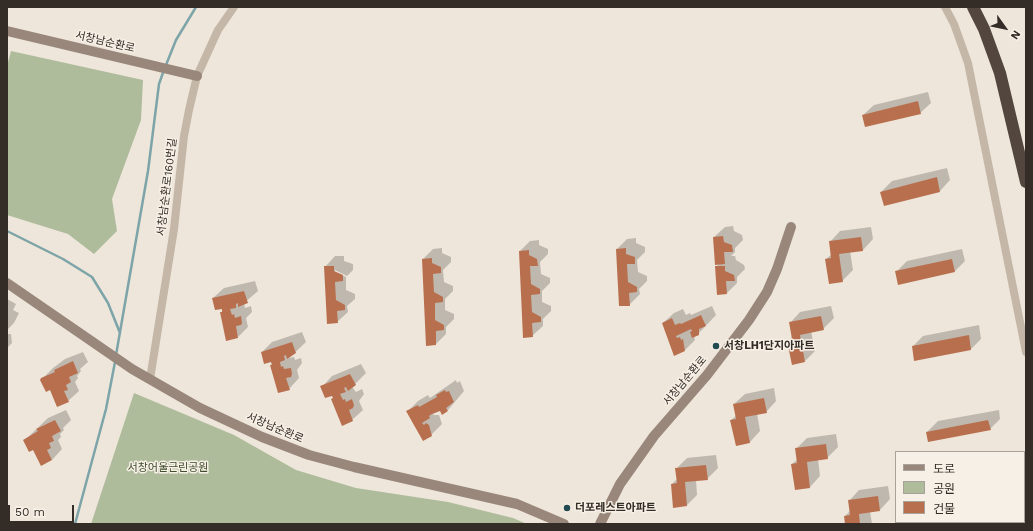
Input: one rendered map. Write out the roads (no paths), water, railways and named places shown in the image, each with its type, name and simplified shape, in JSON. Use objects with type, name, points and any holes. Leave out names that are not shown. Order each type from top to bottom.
[{"type":"highway","points":[[973,7],[984,29],[1000,73],[1026,182]]},
{"type":"street","name":"서창남순환로160번길","points":[[150,379],[174,229],[184,136],[197,76],[218,30],[234,7]]},
{"type":"street","points":[[945,7],[954,24],[968,63],[1026,352]]},
{"type":"street","name":"서창남순환로","points":[[7,31],[197,76]]},
{"type":"street","name":"서창남순환로","points":[[600,524],[620,484],[654,436],[707,375],[749,320],[766,292],[777,269],[791,227]]},
{"type":"street","name":"서창남순환로","points":[[7,283],[132,369],[200,408],[262,437],[309,455],[354,467],[517,504],[564,524]]},
{"type":"waterway","points":[[166,65],[176,40],[196,7]]},
{"type":"waterway","points":[[116,355],[148,171],[159,84],[164,70]]},
{"type":"waterway","points":[[7,231],[63,259],[92,277],[108,303],[120,333]]},
{"type":"waterway","points":[[75,524],[106,409],[115,362]]},
{"type":"place","name":"서창LH1단지아파트","points":[[716,346]]},
{"type":"place","name":"더포레스트아파트","points":[[567,508]]},
{"type":"park label","name":"서창어울근린공원","points":[[168,468]]}]
